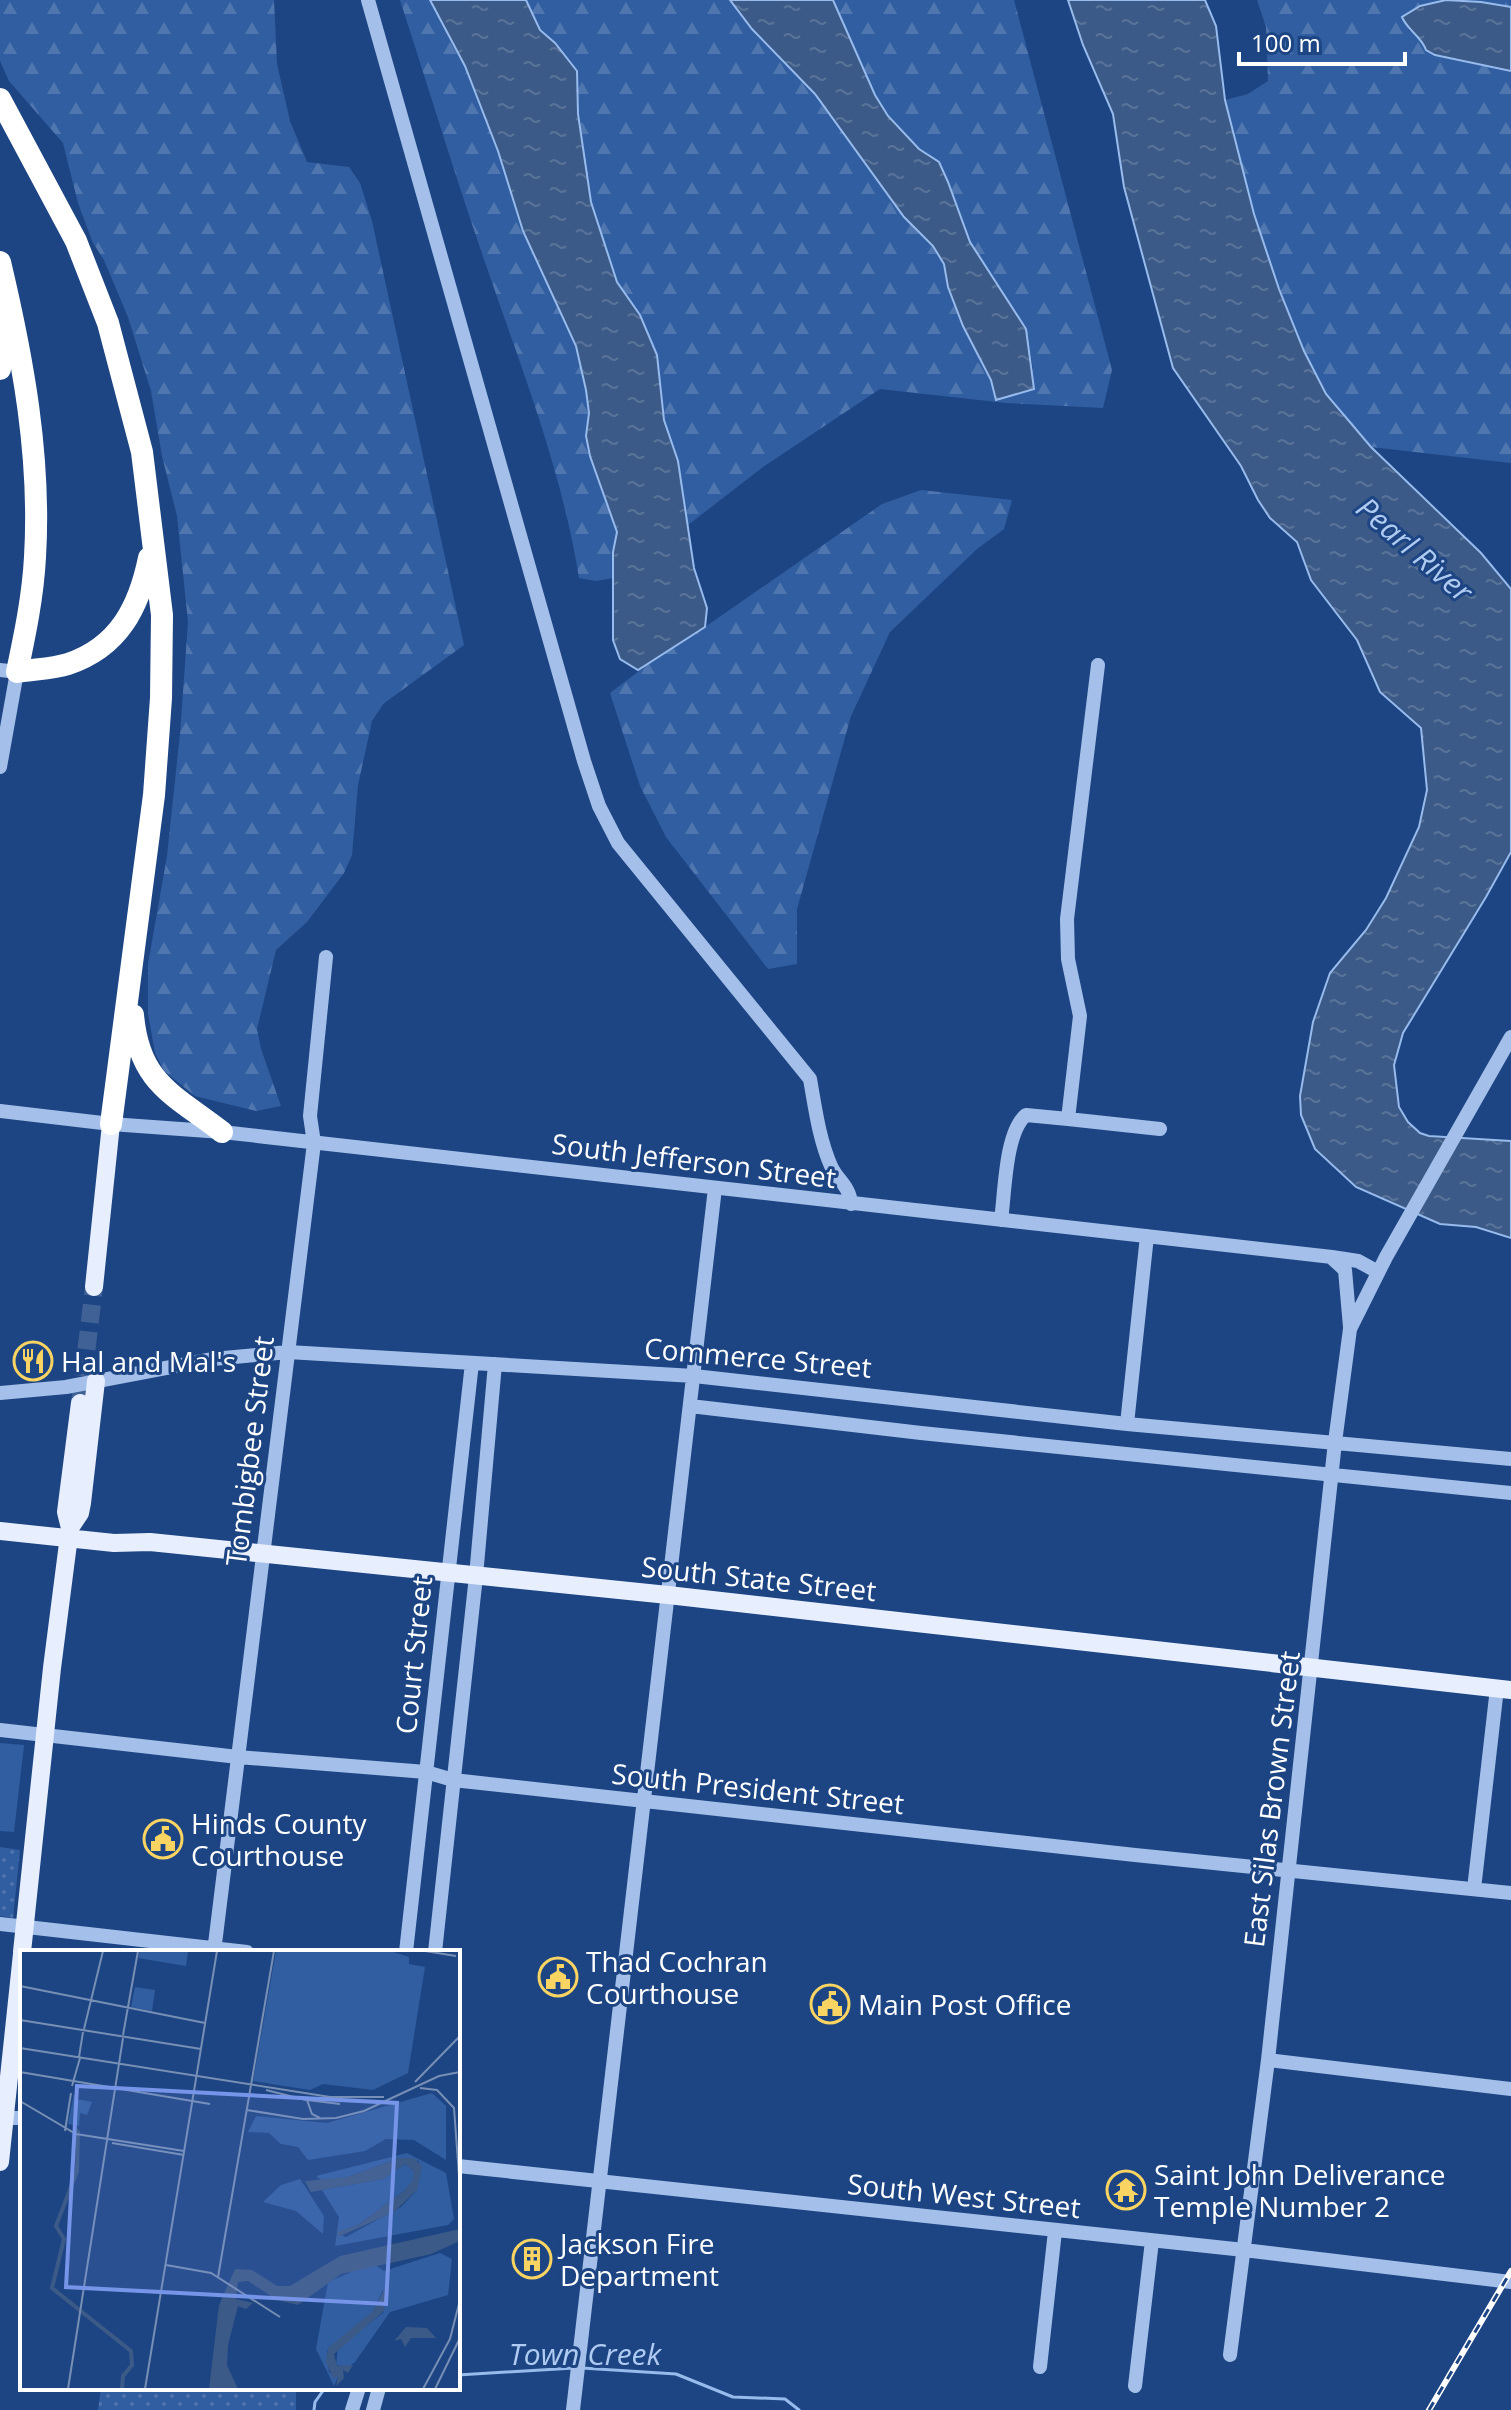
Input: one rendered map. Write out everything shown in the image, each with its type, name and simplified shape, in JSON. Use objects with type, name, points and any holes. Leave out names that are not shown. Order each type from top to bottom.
[{"type":"highway","points":[[0,99],[76,241],[108,323],[142,452],[162,615],[161,698],[154,795],[111,1124]]},
{"type":"highway","points":[[0,262],[16,328],[28,399],[35,469],[35,557],[30,614],[9,671],[68,664],[115,635],[142,591],[153,538]]},
{"type":"highway","points":[[0,290],[0,369]]},
{"type":"highway","points":[[130,978],[135,1038],[146,1067],[165,1092],[222,1132]]},
{"type":"main road","points":[[94,1287],[111,1124]]},
{"type":"main road","points":[[69,1533],[82,1503],[96,1381]]},
{"type":"main road","points":[[22,1950],[69,1533],[66,1512],[80,1403]]},
{"type":"main road","name":"South State Street","points":[[0,1531],[69,1533],[114,1543],[150,1542],[668,1595],[1504,1689]]},
{"type":"main road","points":[[0,2162],[9,2118],[20,1978]]},
{"type":"street","points":[[368,0],[599,806],[618,843],[810,1079],[831,1168],[848,1188],[851,1204]]},
{"type":"street","points":[[1068,1119],[1080,1016],[1068,959],[1067,919],[1098,665]]},
{"type":"street","points":[[0,767],[9,671]]},
{"type":"street","name":"Tombigbee Street","points":[[215,1950],[314,1143],[310,1116],[326,957]]},
{"type":"street","name":"East Silas Brown Street","points":[[1230,2355],[1268,2060],[1331,1474],[1350,1329],[1386,1257],[1511,1037]]},
{"type":"street","name":"South Jefferson Street","points":[[0,1111],[111,1124],[222,1132],[1332,1257],[1358,1261],[1378,1272]]},
{"type":"street","points":[[1001,1220],[1012,1138],[1019,1120],[1026,1115],[1160,1129]]},
{"type":"street","points":[[573,2410],[715,1188]]},
{"type":"street","points":[[1127,1424],[1147,1236]]},
{"type":"street","points":[[1332,1257],[1345,1270],[1350,1329]]},
{"type":"street","name":"Commerce Street","points":[[0,1393],[66,1387],[213,1359],[288,1352],[694,1376],[1127,1424],[1511,1459]]},
{"type":"street","name":"Court Street","points":[[406,1950],[472,1363]]},
{"type":"street","name":"Court Street","points":[[435,1950],[476,1576],[495,1364]]},
{"type":"street","name":"Commerce Street","points":[[690,1406],[921,1433],[1511,1493]]},
{"type":"street","points":[[1474,1889],[1504,1689]]},
{"type":"street","name":"South President Street","points":[[0,1730],[238,1757],[426,1772],[453,1780],[1119,1854],[1511,1893]]},
{"type":"street","points":[[0,1924],[215,1950]]},
{"type":"street","points":[[1268,2060],[1511,2089]]},
{"type":"street","name":"South West Street","points":[[460,2166],[1244,2250],[1511,2282]]},
{"type":"street","points":[[1040,2367],[1055,2231]]},
{"type":"street","points":[[1135,2386],[1152,2241]]},
{"type":"street","points":[[352,2410],[358,2390]]},
{"type":"street","points":[[373,2410],[378,2390]]},
{"type":"green space","points":[[0,0],[274,0],[277,64],[290,121],[307,162],[349,167],[360,183],[372,221],[464,645],[383,704],[372,721],[358,785],[352,855],[344,873],[307,922],[276,950],[257,1029],[281,1106],[256,1111],[195,1096],[164,1071],[155,1053],[148,1013],[148,964],[167,856],[188,622],[177,516],[162,456],[151,391],[128,317],[78,203],[63,143],[9,81],[0,61]]},
{"type":"green space","points":[[400,0],[430,0],[465,66],[498,151],[523,231],[576,346],[589,413],[586,436],[617,532],[613,578],[596,581],[579,578],[572,538],[540,421],[464,201]]},
{"type":"green space","points":[[526,0],[730,0],[752,29],[815,94],[904,217],[933,246],[944,264],[948,287],[963,326],[991,380],[997,400],[1033,369],[1026,329],[970,242],[939,163],[919,149],[888,116],[875,95],[833,0],[1014,0],[1112,370],[1103,408],[1006,403],[880,389],[763,467],[688,525],[678,461],[664,420],[657,355],[640,315],[617,282],[591,202],[578,114],[577,71],[555,43],[540,30]]},
{"type":"green space","points":[[1257,0],[1511,0],[1511,7],[1465,2],[1420,6],[1408,30],[1435,55],[1511,71],[1511,463],[1371,447],[1326,394],[1304,351],[1279,289],[1254,214],[1225,100],[1248,94],[1268,81],[1266,27]]},
{"type":"green space","points":[[921,490],[1012,500],[1004,529],[977,549],[890,632],[851,716],[797,909],[797,964],[768,969],[666,837],[640,786],[610,693],[671,647],[705,627],[882,504]]},
{"type":"green space","points":[[0,1743],[24,1745],[14,1832],[0,1831]]},
{"type":"green space","points":[[0,1847],[20,1850],[13,1918],[0,1916]]},
{"type":"green space","points":[[101,2390],[296,2390],[296,2410],[98,2410]]},
{"type":"water","points":[[430,0],[526,0],[540,30],[555,43],[577,71],[578,114],[591,202],[617,282],[640,315],[657,355],[664,420],[678,461],[694,568],[707,608],[705,627],[638,670],[620,659],[613,640],[613,552],[617,532],[590,456],[586,436],[589,413],[576,346],[523,231],[498,151],[465,66]]},
{"type":"water","points":[[730,0],[833,0],[875,95],[888,116],[919,149],[939,162],[970,242],[1026,329],[1034,389],[996,400],[991,380],[963,326],[948,287],[944,264],[933,246],[904,217],[815,94],[752,29]]},
{"type":"water","name":"Pearl River","points":[[1068,0],[1205,0],[1216,26],[1225,100],[1254,214],[1279,289],[1304,351],[1326,394],[1371,447],[1481,553],[1511,589],[1511,852],[1403,1033],[1394,1065],[1399,1107],[1408,1122],[1420,1133],[1511,1141],[1511,1238],[1476,1227],[1440,1224],[1356,1187],[1315,1149],[1301,1115],[1300,1096],[1313,1022],[1330,973],[1366,930],[1386,898],[1419,827],[1427,790],[1421,728],[1380,692],[1357,640],[1311,580],[1297,542],[1270,518],[1241,466],[1173,368],[1124,187],[1113,114],[1083,45]]},
{"type":"water","points":[[1446,0],[1511,7],[1511,71],[1435,55],[1426,50],[1402,17],[1420,6]]},
{"type":"waterway","name":"Town Creek","points":[[460,2375],[574,2368]]},
{"type":"waterway","name":"Town Creek","points":[[582,2368],[676,2374],[733,2397],[785,2399],[799,2410]]},
{"type":"waterway","name":"Town Creek","points":[[314,2410],[315,2402],[324,2390]]},
{"type":"tunnel","points":[[80,1403],[94,1287]]},
{"type":"railway","points":[[1429,2410],[1511,2271]]},
{"type":"place","name":"Hal and Mal's","points":[[33,1361]]},
{"type":"place","name":"Hinds County Courthouse","points":[[163,1839]]},
{"type":"place","name":"Thad Cochran Courthouse","points":[[558,1977]]},
{"type":"place","name":"Main Post Office","points":[[830,2004]]},
{"type":"place","name":"Saint John Deliverance Temple Number 2","points":[[1126,2190]]},
{"type":"place","name":"Jackson Fire Department","points":[[532,2259]]}]
